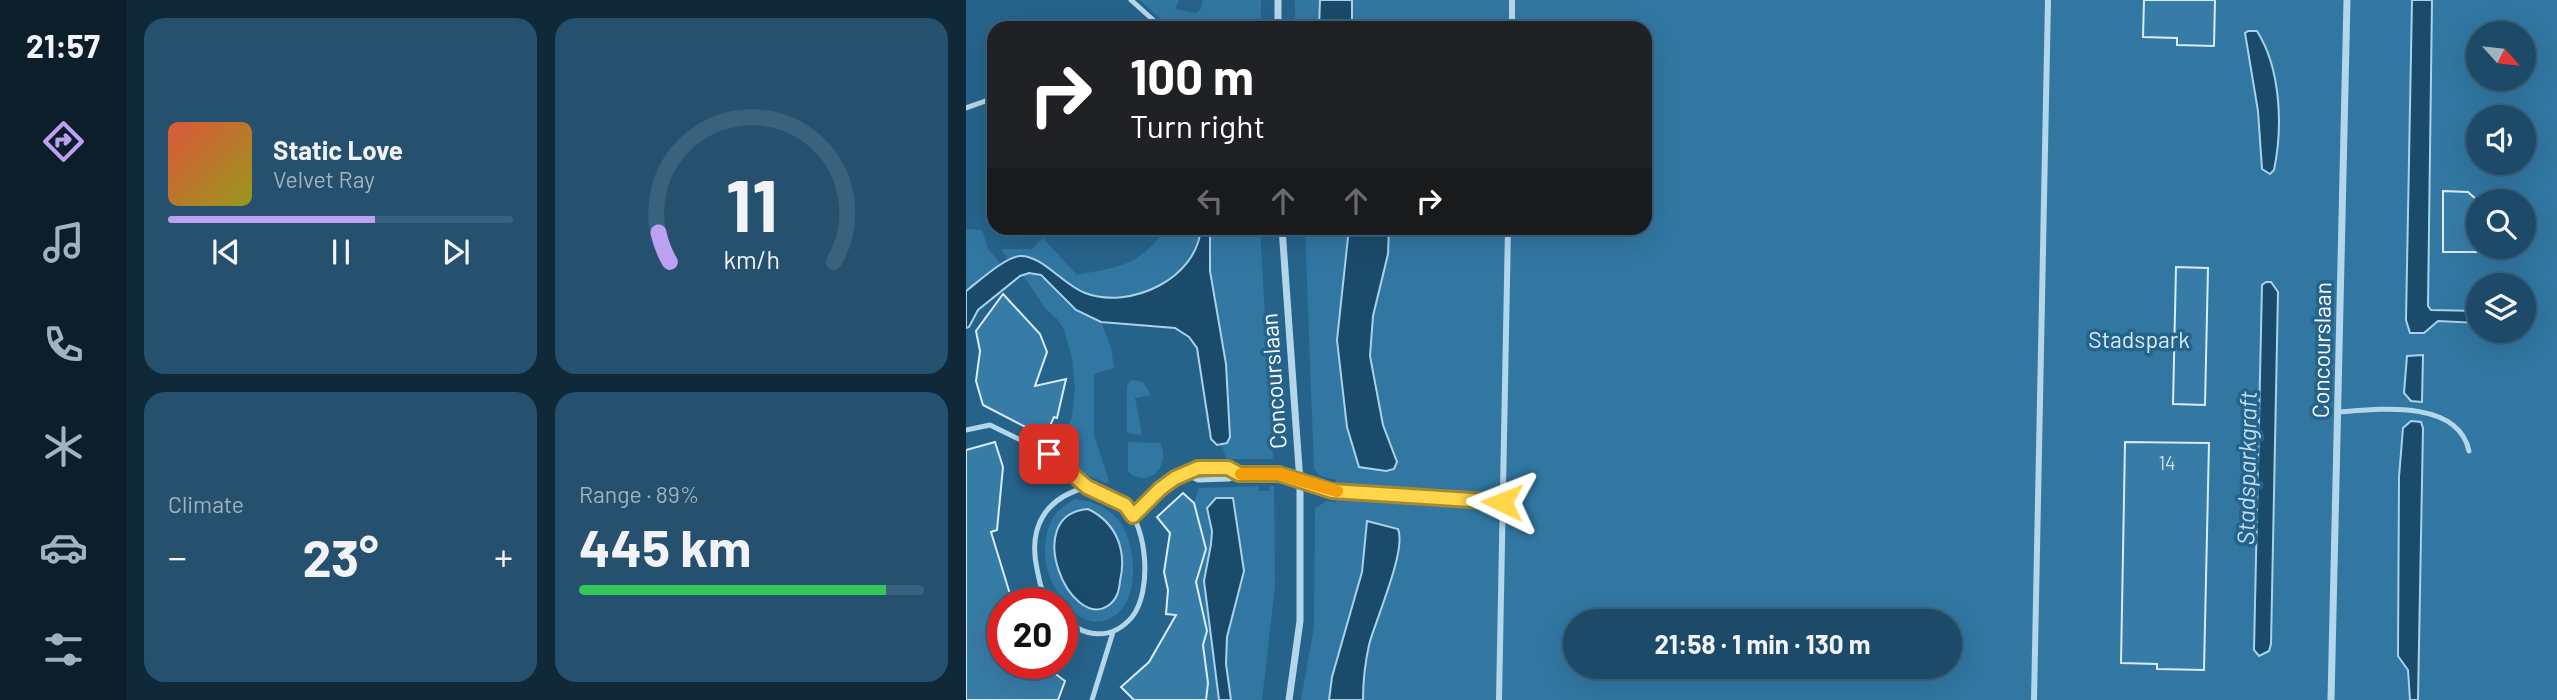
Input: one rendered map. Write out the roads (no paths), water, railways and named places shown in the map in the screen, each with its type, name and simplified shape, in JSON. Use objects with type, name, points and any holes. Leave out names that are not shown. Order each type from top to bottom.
[{"type":"street","points":[[1278,0],[1278,21]]},
{"type":"street","points":[[1512,0],[1512,21]]},
{"type":"street","points":[[2034,700],[2048,0]]},
{"type":"street","name":"Concourslaan","points":[[2331,700],[2347,0]]},
{"type":"street","name":"Concourslaan","points":[[1282,235],[1300,482],[1300,621],[1289,700]]},
{"type":"street","points":[[1499,700],[1508,235]]},
{"type":"lane","points":[[1131,0],[1154,21]]},
{"type":"lane","points":[[966,108],[987,100]]},
{"type":"lane","points":[[2339,412],[2404,409],[2434,415],[2451,424],[2466,438],[2469,451]]},
{"type":"lane","points":[[966,430],[990,425],[1049,454],[1087,487],[1125,505],[1133,516],[1142,536],[1145,562],[1141,597],[1132,617],[1113,632],[1092,635],[1078,629]]},
{"type":"lane","points":[[1133,516],[1160,489],[1175,478],[1198,468],[1228,468],[1239,474]]},
{"type":"lane","points":[[1187,475],[1206,480],[1229,479],[1239,474],[1279,474],[1332,491],[1502,502]]},
{"type":"lane","points":[[1041,588],[1033,551],[1041,518],[1050,504],[1070,491],[1087,487]]},
{"type":"lane","points":[[1092,700],[1113,632]]},
{"type":"park label","name":"Stadspark","points":[[2139,339]]},
{"type":"water label","name":"Stadsparkgraft","points":[[2246,468]]}]
